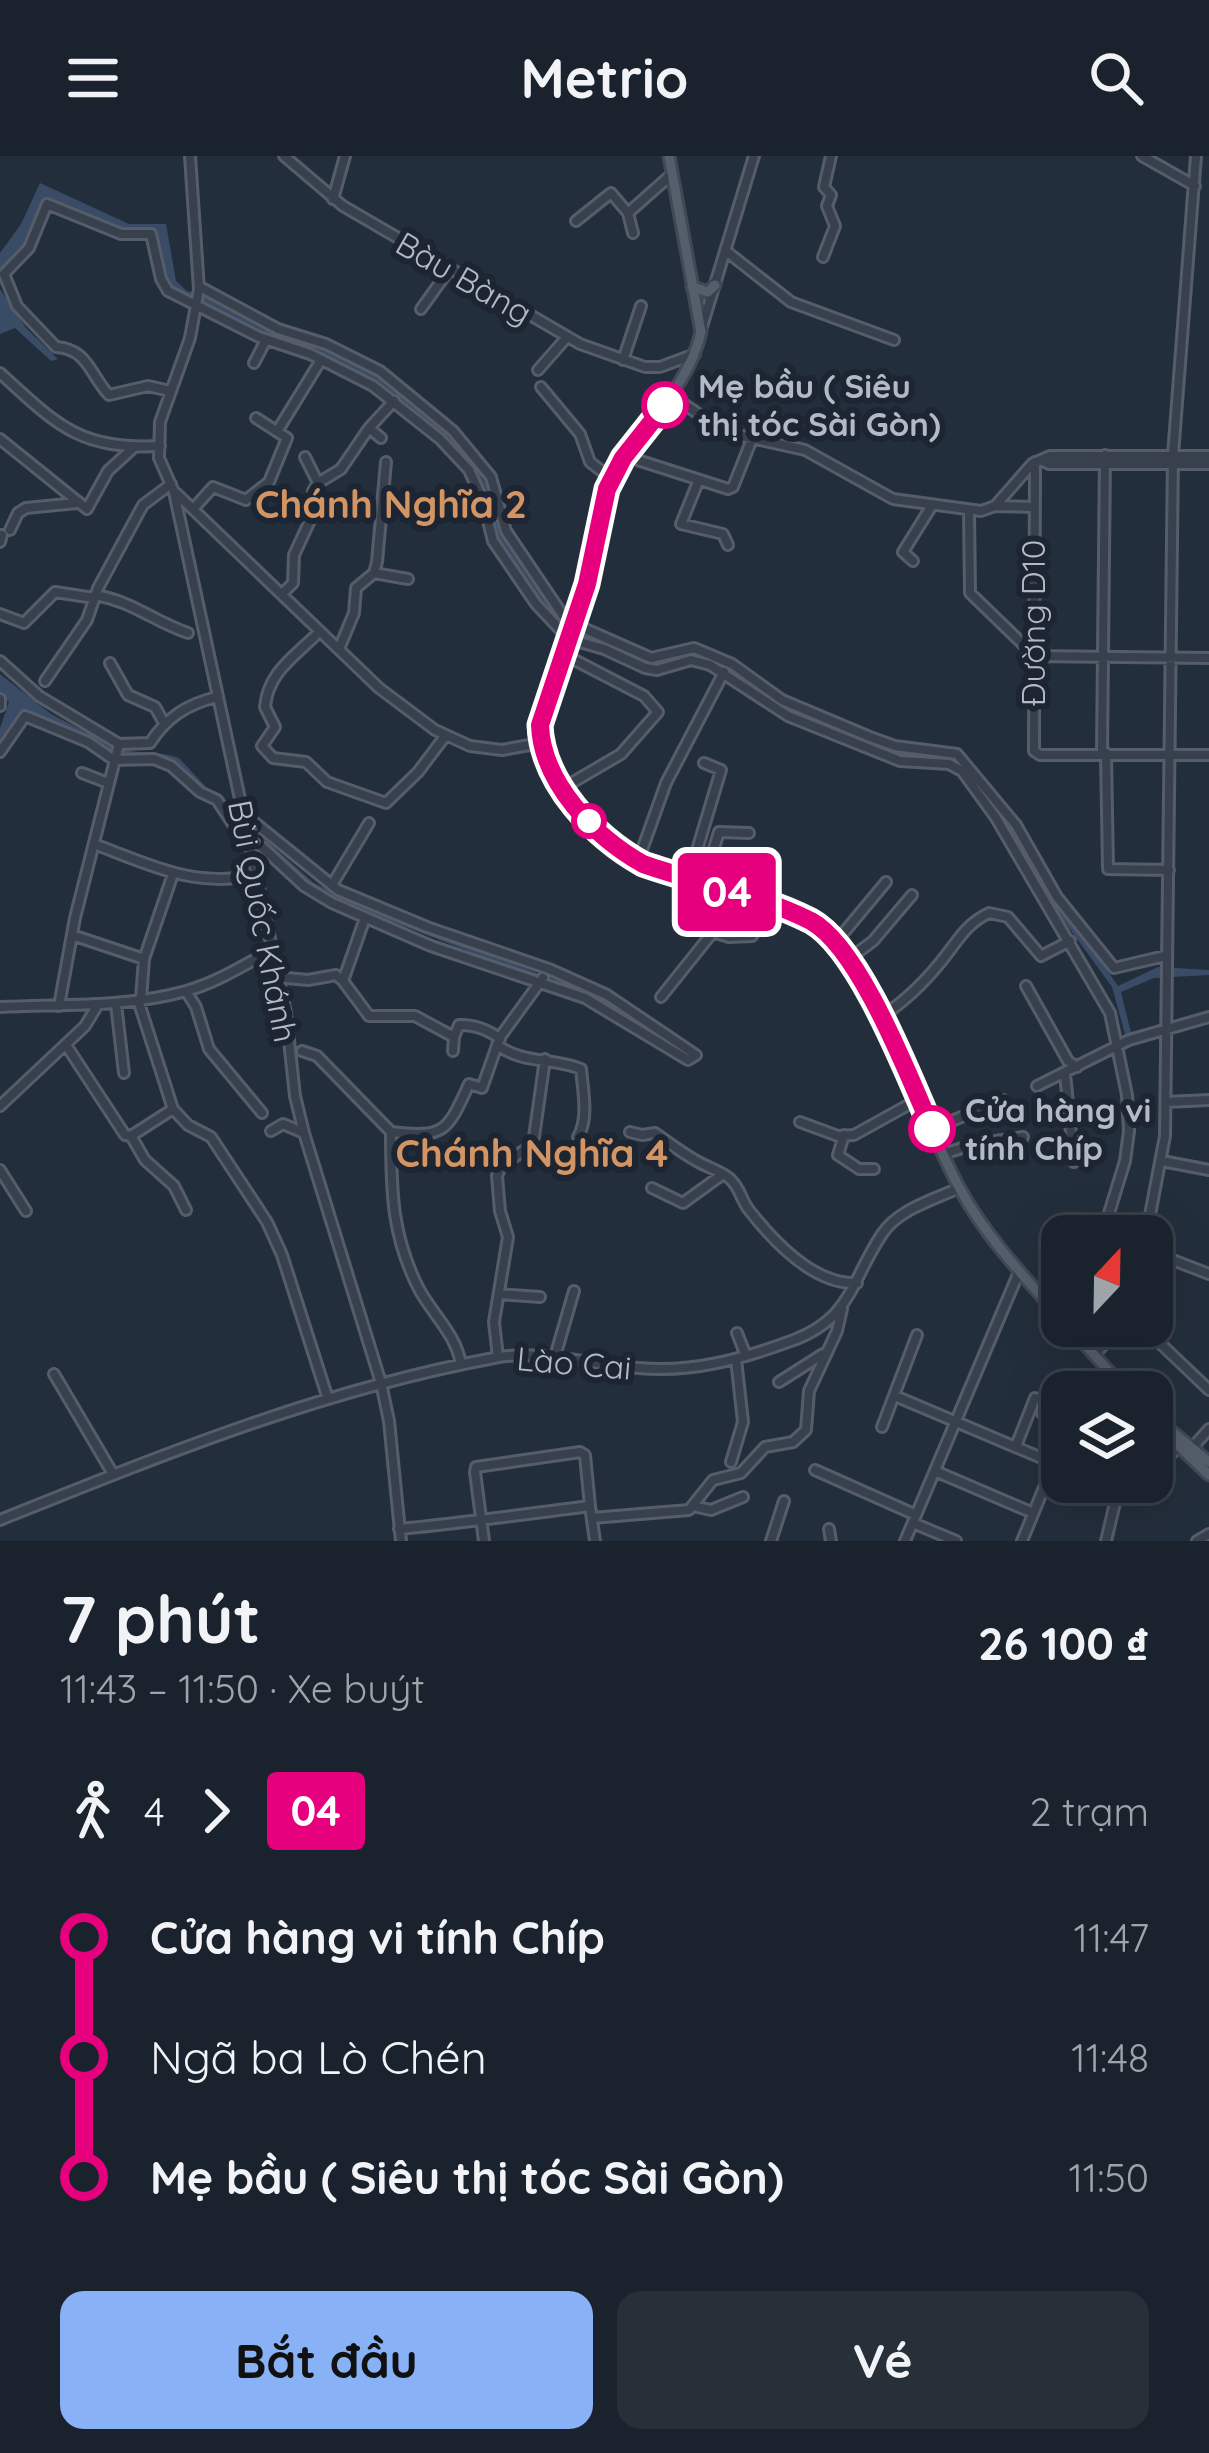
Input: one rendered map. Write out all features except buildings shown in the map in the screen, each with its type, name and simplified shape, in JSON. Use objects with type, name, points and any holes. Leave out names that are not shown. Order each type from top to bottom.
[{"type":"main road","points":[[669,156],[701,332],[696,354],[680,384],[625,456],[604,499],[587,584],[540,725],[541,743],[563,788],[609,842],[638,862],[810,921],[836,943],[880,1018],[959,1188],[1041,1296]]},
{"type":"main road","points":[[692,287],[708,292],[715,285]]},
{"type":"main road","points":[[1087,1347],[1108,1371]]},
{"type":"main road","points":[[1173,1433],[1209,1462]]},
{"type":"main road","points":[[1173,1442],[1209,1475]]},
{"type":"street","points":[[190,156],[200,288],[278,329],[298,332],[380,371],[468,446],[491,477],[506,532],[564,617],[651,658],[696,649],[732,664],[782,700],[895,746],[957,754],[1114,968],[1165,960]]},
{"type":"street","name":"Bàu Bàng","points":[[284,156],[333,199],[567,337],[622,360],[661,367]]},
{"type":"street","points":[[333,199],[345,156]]},
{"type":"street","points":[[701,332],[754,156]]},
{"type":"street","points":[[823,257],[835,226],[828,209],[831,195],[824,187],[831,156]]},
{"type":"street","points":[[1142,156],[1195,186]]},
{"type":"street","points":[[1150,1215],[1162,1161],[1166,1102],[1173,459],[1196,156]]},
{"type":"street","points":[[628,213],[672,174]]},
{"type":"street","points":[[576,221],[611,193],[628,213],[633,232]]},
{"type":"street","points":[[170,391],[148,386],[109,395],[84,358],[70,348],[56,347],[17,306],[4,274],[29,248],[49,203],[121,234],[151,234],[164,285],[266,340],[321,359],[394,401],[440,439],[470,470],[493,541],[556,630],[645,668],[672,667],[691,660],[724,673],[788,716],[886,756],[949,764],[962,771],[997,811],[1110,1013],[1130,1131],[1126,1162],[1109,1215]]},
{"type":"street","points":[[726,251],[791,302],[894,340]]},
{"type":"street","points":[[421,309],[449,270]]},
{"type":"street","name":"Bùi Quốc Khánh","points":[[200,288],[190,338],[160,422],[160,458],[173,488],[286,1013],[295,1096],[381,1383],[401,1541]]},
{"type":"street","points":[[622,360],[640,306]]},
{"type":"street","points":[[538,370],[567,337]]},
{"type":"street","points":[[254,363],[266,340]]},
{"type":"street","points":[[661,367],[696,354]]},
{"type":"street","points":[[278,430],[321,359]]},
{"type":"street","points":[[661,367],[672,372],[680,384]]},
{"type":"street","points":[[0,373],[79,437],[109,447],[160,446]]},
{"type":"street","points":[[541,387],[580,434],[590,462],[612,479]]},
{"type":"street","points":[[672,396],[725,432],[805,450],[879,493],[969,510],[1034,507]]},
{"type":"street","points":[[282,594],[293,583],[294,555],[313,514],[313,491],[341,469],[394,401]]},
{"type":"street","points":[[194,508],[213,487],[246,500],[265,488],[287,441],[256,418]]},
{"type":"street","points":[[369,428],[381,438]]},
{"type":"street","points":[[625,456],[731,489],[752,438]]},
{"type":"street","points":[[0,439],[87,509],[108,470],[134,447]]},
{"type":"street","points":[[305,457],[318,483]]},
{"type":"street","points":[[1105,459],[1108,869],[1169,870]]},
{"type":"street","points":[[995,506],[1038,461],[1209,460]]},
{"type":"street","name":"Đường D10","points":[[1038,461],[1034,751],[1040,755],[1209,755]]},
{"type":"street","points":[[339,649],[354,613],[356,589],[374,573],[386,462]]},
{"type":"street","points":[[698,482],[681,524],[723,534],[728,545]]},
{"type":"street","points":[[45,681],[87,620],[94,597],[143,505],[173,488],[379,688],[470,746],[502,750],[541,743]]},
{"type":"street","points":[[484,506],[498,501]]},
{"type":"street","points":[[4,536],[18,512],[26,508],[79,502]]},
{"type":"street","points":[[913,561],[903,552],[932,506]]},
{"type":"street","points":[[969,510],[970,593],[1032,654],[1209,658]]},
{"type":"street","points":[[374,573],[408,579]]},
{"type":"street","points":[[0,614],[24,623],[55,592],[129,602],[152,620],[188,633]]},
{"type":"street","points":[[320,632],[272,680],[266,707],[275,727],[262,746],[273,758],[306,762],[327,782],[386,803],[447,735]]},
{"type":"street","points":[[691,660],[696,649]]},
{"type":"street","points":[[563,654],[644,696],[658,712],[621,754],[563,788]]},
{"type":"street","points":[[0,661],[39,696],[118,745],[150,743],[164,723],[194,703],[218,697]]},
{"type":"street","points":[[110,663],[128,695],[155,707],[164,723]]},
{"type":"street","points":[[638,862],[666,783],[724,673]]},
{"type":"street","points":[[0,752],[25,716],[88,742],[114,759],[154,759],[171,766],[200,793],[217,800],[248,839],[304,886],[431,946],[585,998],[688,1060],[696,1055],[607,995],[549,968],[427,928],[332,885],[243,815]]},
{"type":"street","points":[[59,1006],[118,745]]},
{"type":"street","points":[[916,748],[916,762]]},
{"type":"street","points":[[688,880],[721,770],[704,763]]},
{"type":"street","points":[[82,773],[109,783]]},
{"type":"street","points":[[332,885],[369,823]]},
{"type":"street","points":[[703,884],[706,862],[719,832],[749,833]]},
{"type":"street","points":[[94,844],[210,883],[255,876]]},
{"type":"street","points":[[173,874],[144,959],[139,999],[173,1108],[188,1124],[211,1137],[266,1220],[282,1255],[328,1399]]},
{"type":"street","points":[[836,943],[886,882]]},
{"type":"street","points":[[849,959],[874,941],[912,895]]},
{"type":"street","points":[[661,997],[713,932],[752,936],[771,906]]},
{"type":"street","points":[[880,1018],[915,991],[958,936],[982,916],[996,912],[1008,917],[1041,956],[1082,930]]},
{"type":"street","points":[[343,981],[365,918]]},
{"type":"street","points":[[72,935],[144,959]]},
{"type":"street","points":[[0,1007],[116,1004],[186,991],[270,950]]},
{"type":"street","points":[[302,1051],[317,1056],[391,1132],[440,1131],[469,1084],[482,1088],[498,1042],[548,971]]},
{"type":"street","points":[[276,976],[308,980],[336,975],[369,1016],[416,1016],[454,1037]]},
{"type":"street","points":[[1026,986],[1068,1061],[1078,1068]]},
{"type":"street","points":[[186,991],[209,1049],[262,1113]]},
{"type":"street","points":[[116,1004],[124,1073]]},
{"type":"street","points":[[0,1106],[85,1026],[98,1005]]},
{"type":"street","points":[[1036,1086],[1164,1027],[1209,1017]]},
{"type":"street","points":[[453,1051],[459,1025],[465,1024],[487,1029],[498,1042],[530,1062],[566,1062],[581,1069],[583,1125],[578,1137]]},
{"type":"street","points":[[66,1045],[124,1135],[131,1136],[173,1108]]},
{"type":"street","points":[[497,1357],[494,1322],[508,1237],[497,1176],[501,1166],[526,1149],[534,1137],[544,1060]]},
{"type":"street","points":[[1066,1074],[1074,1162]]},
{"type":"street","points":[[800,1122],[854,1135],[919,1099]]},
{"type":"street","points":[[932,1129],[1004,1100]]},
{"type":"street","points":[[1166,1102],[1209,1100]]},
{"type":"street","points":[[271,1132],[284,1124],[304,1133]]},
{"type":"street","points":[[391,1132],[400,1250],[431,1309],[457,1340],[461,1364]]},
{"type":"street","points":[[630,1132],[642,1136],[655,1132],[723,1174],[734,1182],[748,1209],[795,1258],[814,1273],[858,1283]]},
{"type":"street","points":[[131,1136],[145,1160],[174,1186],[186,1210]]},
{"type":"street","points":[[844,1136],[838,1155],[859,1168],[874,1168]]},
{"type":"street","points":[[943,1154],[1023,1137]]},
{"type":"street","points":[[1162,1161],[1209,1170]]},
{"type":"street","points":[[0,1170],[26,1210]]},
{"type":"street","points":[[652,1188],[683,1203],[723,1174]]},
{"type":"street","name":"Lào Cai","points":[[0,1520],[219,1432],[461,1364],[497,1357],[645,1369],[691,1368],[741,1358],[810,1334],[843,1308],[882,1234],[899,1217],[959,1188]]},
{"type":"street","points":[[1173,1260],[1209,1274]]},
{"type":"street","points":[[905,1541],[1019,1272]]},
{"type":"street","points":[[554,1360],[574,1291]]},
{"type":"street","points":[[499,1294],[540,1297]]},
{"type":"street","points":[[592,1518],[684,1511],[713,1480],[740,1474],[765,1448],[794,1442],[806,1430],[809,1390],[843,1308]]},
{"type":"street","points":[[731,1462],[743,1416],[737,1333]]},
{"type":"street","points":[[882,1427],[917,1335]]},
{"type":"street","points":[[1094,1355],[1102,1347]]},
{"type":"street","points":[[1164,1347],[1209,1390]]},
{"type":"street","points":[[779,1382],[824,1353]]},
{"type":"street","points":[[54,1374],[113,1474]]},
{"type":"street","points":[[895,1396],[1051,1462],[1022,1541]]},
{"type":"street","points":[[1016,1446],[1035,1398]]},
{"type":"street","points":[[1193,1448],[1209,1429]]},
{"type":"street","points":[[1173,1452],[1178,1448]]},
{"type":"street","points":[[484,1541],[476,1467],[580,1451],[585,1454],[596,1541]]},
{"type":"street","points":[[815,1470],[956,1541]]},
{"type":"street","points":[[935,1471],[1033,1514]]},
{"type":"street","points":[[693,1506],[711,1510],[743,1497]]},
{"type":"street","points":[[771,1541],[784,1501]]},
{"type":"street","points":[[1106,1541],[1115,1503]]},
{"type":"street","points":[[399,1528],[590,1506]]},
{"type":"street","points":[[829,1529],[830,1541]]},
{"type":"street","points":[[1197,1541],[1209,1534]]},
{"type":"water","points":[[40,183],[129,224],[166,224],[176,281],[187,291],[209,296],[280,334],[310,342],[379,376],[450,433],[483,466],[507,540],[567,621],[657,662],[702,653],[737,670],[777,703],[799,713],[900,753],[961,761],[1013,823],[1045,885],[1118,986],[1158,967],[1209,970],[1209,975],[1154,978],[1121,992],[1131,1033],[1125,1034],[1112,987],[1040,888],[1008,826],[959,766],[899,759],[774,708],[733,675],[701,659],[655,668],[563,631],[500,547],[479,481],[449,443],[371,381],[261,337],[167,287],[162,253],[152,232],[114,229],[48,200],[28,243],[0,273],[0,253],[21,224]]},
{"type":"water","points":[[0,289],[26,328],[58,359],[51,361],[15,328],[0,334]]},
{"type":"water","points":[[0,674],[51,714],[113,746],[179,758],[314,883],[360,906],[598,996],[692,1055],[570,990],[336,900],[300,879],[259,840],[238,828],[219,799],[158,757],[121,757],[61,726],[25,714],[0,747],[0,728],[9,702],[0,694]]},
{"type":"bus line","name":"04","points":[[665,405],[623,458],[607,489],[587,584],[540,725],[541,743],[569,797],[625,854],[822,929],[863,983],[932,1129]]},
{"type":"place","name":"Mẹ bầu ( Siêu thị tóc Sài Gòn)","points":[[665,405]]},
{"type":"place","name":"Cửa hàng vi tính Chíp","points":[[932,1129]]},
{"type":"district","name":"Chánh Nghĩa 2","points":[[391,504]]},
{"type":"district","name":"Chánh Nghĩa 4","points":[[532,1153]]}]
